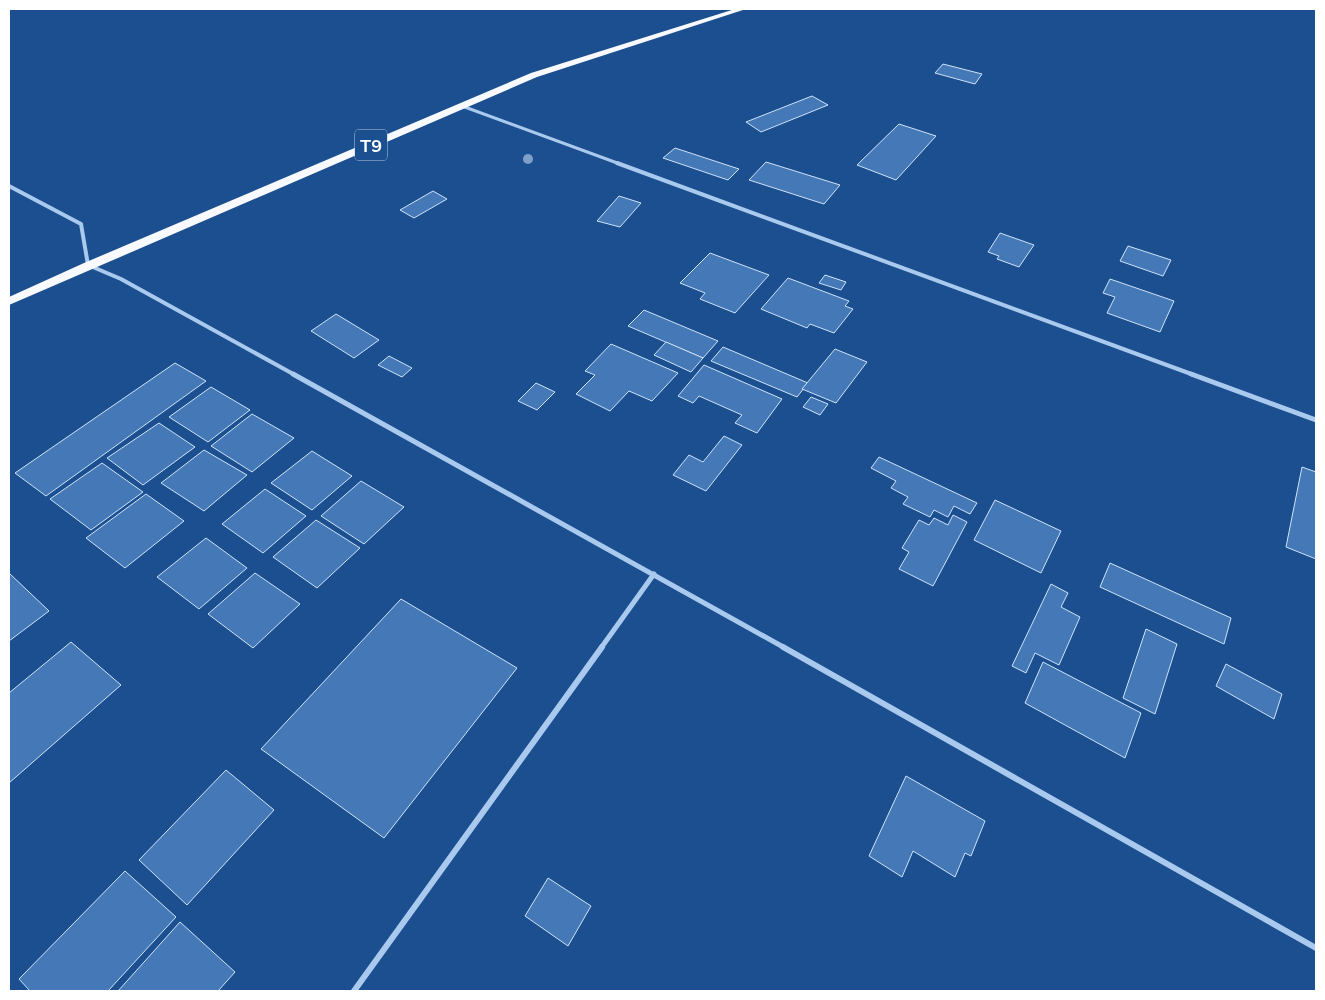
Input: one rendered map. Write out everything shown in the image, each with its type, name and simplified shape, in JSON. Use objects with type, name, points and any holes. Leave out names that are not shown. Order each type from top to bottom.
[{"type":"highway","name":"T9","points":[[9,302],[88,265],[534,75],[742,9]]},
{"type":"street","points":[[462,106],[1316,420]]},
{"type":"street","points":[[9,186],[81,224],[88,265],[121,279],[654,574],[1316,948]]},
{"type":"street","points":[[354,991],[654,574]]},
{"type":"building","points":[[943,64],[982,74],[975,84],[935,73]]},
{"type":"building","points":[[812,96],[828,105],[761,132],[746,122]]},
{"type":"building","points":[[899,124],[936,136],[896,180],[857,165]]},
{"type":"building","points":[[675,148],[739,169],[728,180],[663,158]]},
{"type":"building","points":[[766,162],[840,185],[824,204],[749,180]]},
{"type":"building","points":[[433,191],[447,199],[414,218],[400,210]]},
{"type":"building","points":[[619,196],[641,203],[620,227],[597,221]]},
{"type":"building","points":[[1000,233],[1034,245],[1019,267],[997,259],[999,256],[988,252]]},
{"type":"building","points":[[1128,246],[1171,260],[1163,276],[1120,261]]},
{"type":"building","points":[[710,253],[769,275],[735,313],[700,299],[705,293],[680,283]]},
{"type":"building","points":[[825,275],[846,282],[841,290],[819,283]]},
{"type":"building","points":[[788,278],[849,301],[845,306],[853,309],[834,333],[810,324],[807,328],[761,309]]},
{"type":"building","points":[[1110,279],[1174,301],[1160,332],[1107,313],[1115,297],[1103,293]]},
{"type":"building","points":[[644,310],[718,341],[703,358],[628,326]]},
{"type":"building","points":[[336,314],[379,340],[354,358],[311,331]]},
{"type":"building","points":[[666,342],[703,358],[691,372],[654,355]]},
{"type":"building","points":[[611,344],[678,373],[652,401],[629,391],[610,411],[576,394],[595,375],[585,371]]},
{"type":"building","points":[[723,347],[808,383],[797,397],[711,361]]},
{"type":"building","points":[[835,349],[867,362],[836,403],[802,389]]},
{"type":"building","points":[[389,356],[412,368],[402,377],[378,365]]},
{"type":"building","points":[[175,363],[206,381],[46,496],[15,473]]},
{"type":"building","points":[[704,365],[782,399],[757,433],[735,423],[742,415],[699,396],[693,403],[678,396]]},
{"type":"building","points":[[536,383],[555,392],[537,410],[518,401]]},
{"type":"building","points":[[211,387],[250,410],[208,442],[169,417]]},
{"type":"building","points":[[811,397],[828,404],[820,415],[803,407]]},
{"type":"building","points":[[252,414],[294,438],[252,472],[211,446]]},
{"type":"building","points":[[159,423],[195,447],[143,485],[107,458]]},
{"type":"building","points":[[724,436],[742,445],[706,491],[673,475],[689,455],[703,462]]},
{"type":"building","points":[[204,450],[247,475],[204,511],[161,483]]},
{"type":"building","points":[[312,451],[352,476],[312,510],[271,483]]},
{"type":"building","points":[[879,457],[977,503],[970,514],[954,506],[948,517],[934,510],[930,517],[903,504],[908,497],[891,488],[896,481],[871,468]]},
{"type":"building","points":[[102,463],[143,492],[91,530],[50,499]]},
{"type":"building","points":[[1302,467],[1316,472],[1316,559],[1286,547]]},
{"type":"building","points":[[361,481],[404,507],[364,544],[321,516]]},
{"type":"building","points":[[265,489],[306,516],[263,553],[222,524]]},
{"type":"building","points":[[146,494],[184,521],[125,568],[86,538]]},
{"type":"building","points":[[995,500],[1061,531],[1041,573],[974,540]]},
{"type":"building","points":[[953,515],[967,522],[933,586],[899,569],[909,552],[902,548],[919,520],[929,525],[934,518],[948,525]]},
{"type":"building","points":[[316,520],[360,548],[317,588],[273,557]]},
{"type":"building","points":[[206,538],[247,568],[199,609],[157,577]]},
{"type":"building","points":[[1110,563],[1231,618],[1224,644],[1100,587]]},
{"type":"building","points":[[9,573],[49,611],[9,641]]},
{"type":"building","points":[[255,573],[300,604],[253,648],[208,614]]},
{"type":"building","points":[[1051,584],[1068,593],[1061,607],[1080,617],[1059,665],[1035,653],[1026,673],[1012,666]]},
{"type":"building","points":[[401,599],[517,668],[384,838],[261,749]]},
{"type":"building","points":[[1146,629],[1177,644],[1155,714],[1123,698]]},
{"type":"building","points":[[71,642],[121,685],[9,783],[9,693]]},
{"type":"building","points":[[1043,662],[1141,713],[1125,758],[1025,703]]},
{"type":"building","points":[[1226,664],[1282,694],[1274,719],[1216,686]]},
{"type":"building","points":[[226,770],[274,810],[187,905],[139,860]]},
{"type":"building","points":[[906,776],[985,821],[971,856],[965,853],[955,877],[913,851],[902,877],[869,856]]},
{"type":"building","points":[[125,871],[176,917],[108,991],[30,991],[19,979]]},
{"type":"building","points":[[548,878],[591,906],[568,946],[525,916]]},
{"type":"building","points":[[180,922],[235,972],[218,991],[118,991]]}]
